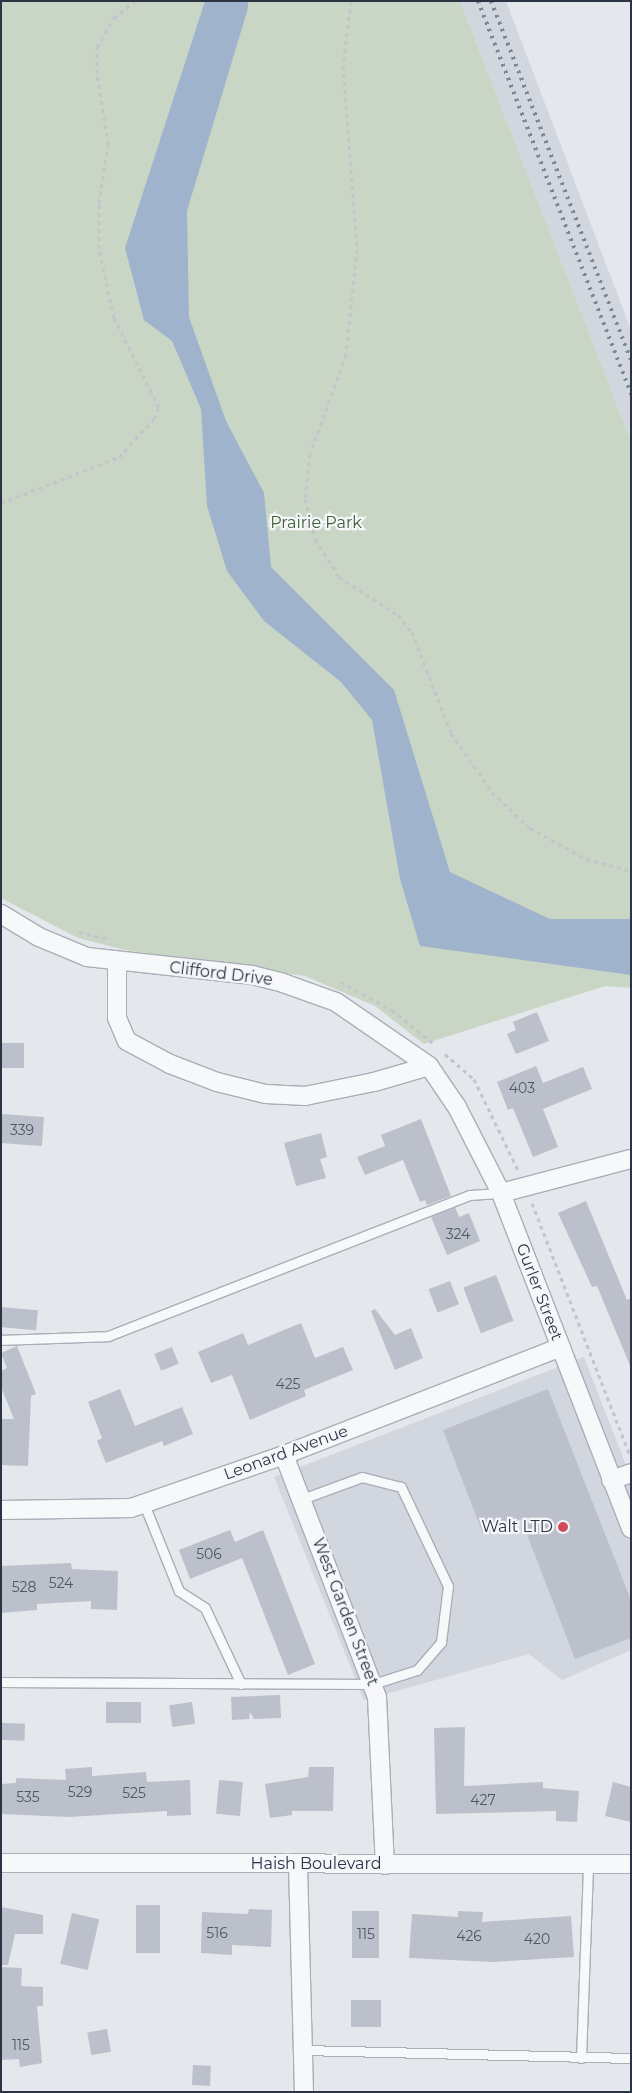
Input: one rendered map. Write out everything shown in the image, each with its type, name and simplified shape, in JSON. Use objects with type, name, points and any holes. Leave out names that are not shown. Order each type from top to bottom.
[{"type":"street","name":"Clifford Drive","points":[[1,914],[64,949],[117,963],[252,975],[283,983],[336,1002],[429,1066]]},
{"type":"street","points":[[117,963],[118,1018],[127,1041],[170,1064],[217,1082],[266,1094],[305,1096],[366,1084],[429,1066]]},
{"type":"street","name":"Gurler Street","points":[[429,1066],[457,1107],[501,1193],[631,1529]]},
{"type":"street","points":[[501,1193],[631,1159]]},
{"type":"street","name":"Leonard Avenue","points":[[1,1510],[131,1508],[284,1455],[561,1347]]},
{"type":"street","name":"West Garden Street","points":[[284,1455],[373,1684],[379,1712],[385,1865]]},
{"type":"street","points":[[611,1480],[631,1473]]},
{"type":"street","name":"Haish Boulevard","points":[[1,1864],[631,1864]]},
{"type":"street","points":[[298,1864],[304,2092]]},
{"type":"lane","points":[[1,1340],[108,1336],[470,1194],[501,1193]]},
{"type":"lane","points":[[1,1682],[373,1684],[417,1670],[441,1642],[448,1586],[401,1487],[362,1477],[302,1499]]},
{"type":"lane","points":[[144,1504],[179,1591],[205,1608],[241,1684]]},
{"type":"lane","points":[[581,2058],[588,1864]]},
{"type":"lane","points":[[303,2050],[631,2058]]},
{"type":"path","points":[[1,503],[119,457],[154,419],[159,407],[114,318],[99,248],[99,204],[108,144],[96,73],[97,47],[114,18],[135,1]]},
{"type":"path","points":[[351,1],[343,66],[357,249],[346,354],[310,454],[305,500],[315,539],[339,577],[398,615],[412,632],[451,733],[492,792],[530,828],[586,859],[631,871]]},
{"type":"path","points":[[441,1051],[474,1079],[518,1170]]},
{"type":"path","points":[[535,1211],[631,1458]]},
{"type":"shaded area","points":[[460,1],[506,1],[631,330],[631,441]]},
{"type":"shaded area","points":[[584,1357],[631,1478],[631,1650],[562,1680],[529,1654],[364,1700],[274,1477]]},
{"type":"green space","name":"Prairie Park","points":[[1,1],[460,1],[631,441],[631,988],[605,986],[424,1044],[375,1006],[305,976],[125,950],[78,938],[1,898]]},
{"type":"water","points":[[205,1],[248,1],[248,8],[187,211],[189,317],[226,421],[264,493],[271,567],[394,690],[450,872],[550,919],[631,919],[631,975],[420,946],[400,879],[372,720],[341,682],[264,621],[227,571],[207,506],[201,409],[172,341],[144,320],[125,248]]},
{"type":"building","points":[[537,1012],[549,1041],[516,1054],[507,1034],[516,1030],[513,1022]]},
{"type":"building","points":[[1,1043],[24,1043],[24,1068],[1,1068]]},
{"type":"building","points":[[536,1066],[543,1083],[583,1067],[592,1089],[543,1109],[558,1147],[533,1157],[513,1108],[508,1110],[497,1082]]},
{"type":"building","points":[[1,1114],[44,1117],[42,1146],[1,1143]]},
{"type":"building","points":[[421,1119],[451,1196],[427,1205],[425,1200],[420,1202],[403,1160],[365,1175],[357,1157],[385,1146],[381,1135]]},
{"type":"building","points":[[321,1133],[327,1157],[320,1159],[326,1178],[296,1186],[284,1143]]},
{"type":"building","points":[[586,1201],[627,1300],[631,1298],[631,1368],[597,1286],[592,1287],[558,1213]]},
{"type":"building","points":[[455,1207],[459,1217],[469,1213],[480,1241],[447,1255],[431,1217]]},
{"type":"building","points":[[496,1275],[514,1321],[481,1333],[463,1288]]},
{"type":"building","points":[[450,1281],[459,1304],[437,1313],[429,1289]]},
{"type":"building","points":[[1,1307],[38,1310],[36,1330],[1,1327]]},
{"type":"building","points":[[375,1309],[395,1335],[411,1328],[423,1358],[395,1370],[371,1311]]},
{"type":"building","points":[[301,1323],[315,1358],[343,1347],[353,1370],[304,1390],[306,1396],[250,1420],[232,1375],[211,1383],[198,1352],[243,1333],[248,1345]]},
{"type":"building","points":[[17,1346],[36,1394],[31,1396],[28,1466],[1,1465],[1,1419],[14,1419],[1,1387],[1,1371],[7,1368],[1,1353]]},
{"type":"building","points":[[172,1347],[179,1364],[161,1371],[154,1354]]},
{"type":"building","points":[[120,1389],[135,1426],[182,1407],[193,1434],[164,1446],[162,1441],[106,1463],[97,1441],[102,1438],[88,1402]]},
{"type":"building","name":"Walt LTD","points":[[548,1389],[631,1600],[631,1638],[575,1659],[521,1519],[483,1534],[443,1430]]},
{"type":"building","points":[[230,1530],[235,1542],[263,1530],[315,1664],[288,1675],[242,1558],[190,1579],[179,1550]]},
{"type":"building","points":[[71,1563],[72,1569],[118,1571],[117,1610],[91,1609],[91,1601],[37,1604],[37,1610],[1,1613],[1,1566]]},
{"type":"building","points":[[280,1695],[281,1718],[254,1719],[250,1712],[249,1719],[232,1720],[231,1697]]},
{"type":"building","points":[[106,1702],[141,1702],[141,1723],[106,1723]]},
{"type":"building","points":[[192,1702],[195,1724],[172,1727],[169,1705]]},
{"type":"building","points":[[1,1723],[25,1724],[24,1741],[1,1740]]},
{"type":"building","points":[[465,1727],[464,1786],[543,1782],[543,1788],[579,1791],[577,1822],[556,1821],[556,1811],[436,1814],[434,1728]]},
{"type":"building","points":[[92,1767],[92,1776],[146,1772],[147,1782],[190,1780],[191,1815],[167,1816],[167,1811],[69,1817],[1,1814],[1,1784],[16,1783],[16,1778],[66,1780],[65,1769]]},
{"type":"building","points":[[309,1767],[334,1767],[333,1811],[292,1811],[292,1815],[270,1818],[265,1784],[308,1777]]},
{"type":"building","points":[[219,1780],[243,1782],[240,1816],[216,1814]]},
{"type":"building","points":[[613,1782],[631,1787],[631,1822],[605,1816]]},
{"type":"building","points":[[136,1905],[160,1905],[160,1953],[136,1953]]},
{"type":"building","points":[[1,1907],[43,1915],[43,1934],[15,1934],[8,1965],[1,1965]]},
{"type":"building","points":[[249,1909],[272,1910],[271,1947],[232,1945],[232,1955],[201,1953],[202,1912],[248,1914]]},
{"type":"building","points":[[352,1911],[379,1911],[379,1958],[352,1958]]},
{"type":"building","points":[[458,1911],[483,1912],[482,1922],[571,1916],[574,1957],[493,1962],[409,1958],[412,1914],[458,1917]]},
{"type":"building","points":[[72,1913],[99,1919],[88,1970],[60,1964]]},
{"type":"building","points":[[1,1967],[22,1968],[21,1986],[43,1987],[43,2006],[37,2006],[42,2063],[20,2067],[19,2059],[1,2060]]},
{"type":"building","points":[[351,2000],[381,2000],[381,2027],[351,2027]]},
{"type":"building","points":[[107,2029],[111,2052],[91,2055],[87,2032]]},
{"type":"building","points":[[193,2065],[211,2066],[210,2086],[192,2085]]},
{"type":"railway","points":[[478,1],[631,394]]},
{"type":"railway","points":[[491,1],[631,361]]},
{"type":"place","name":"Walt LTD","points":[[563,1527]]}]
